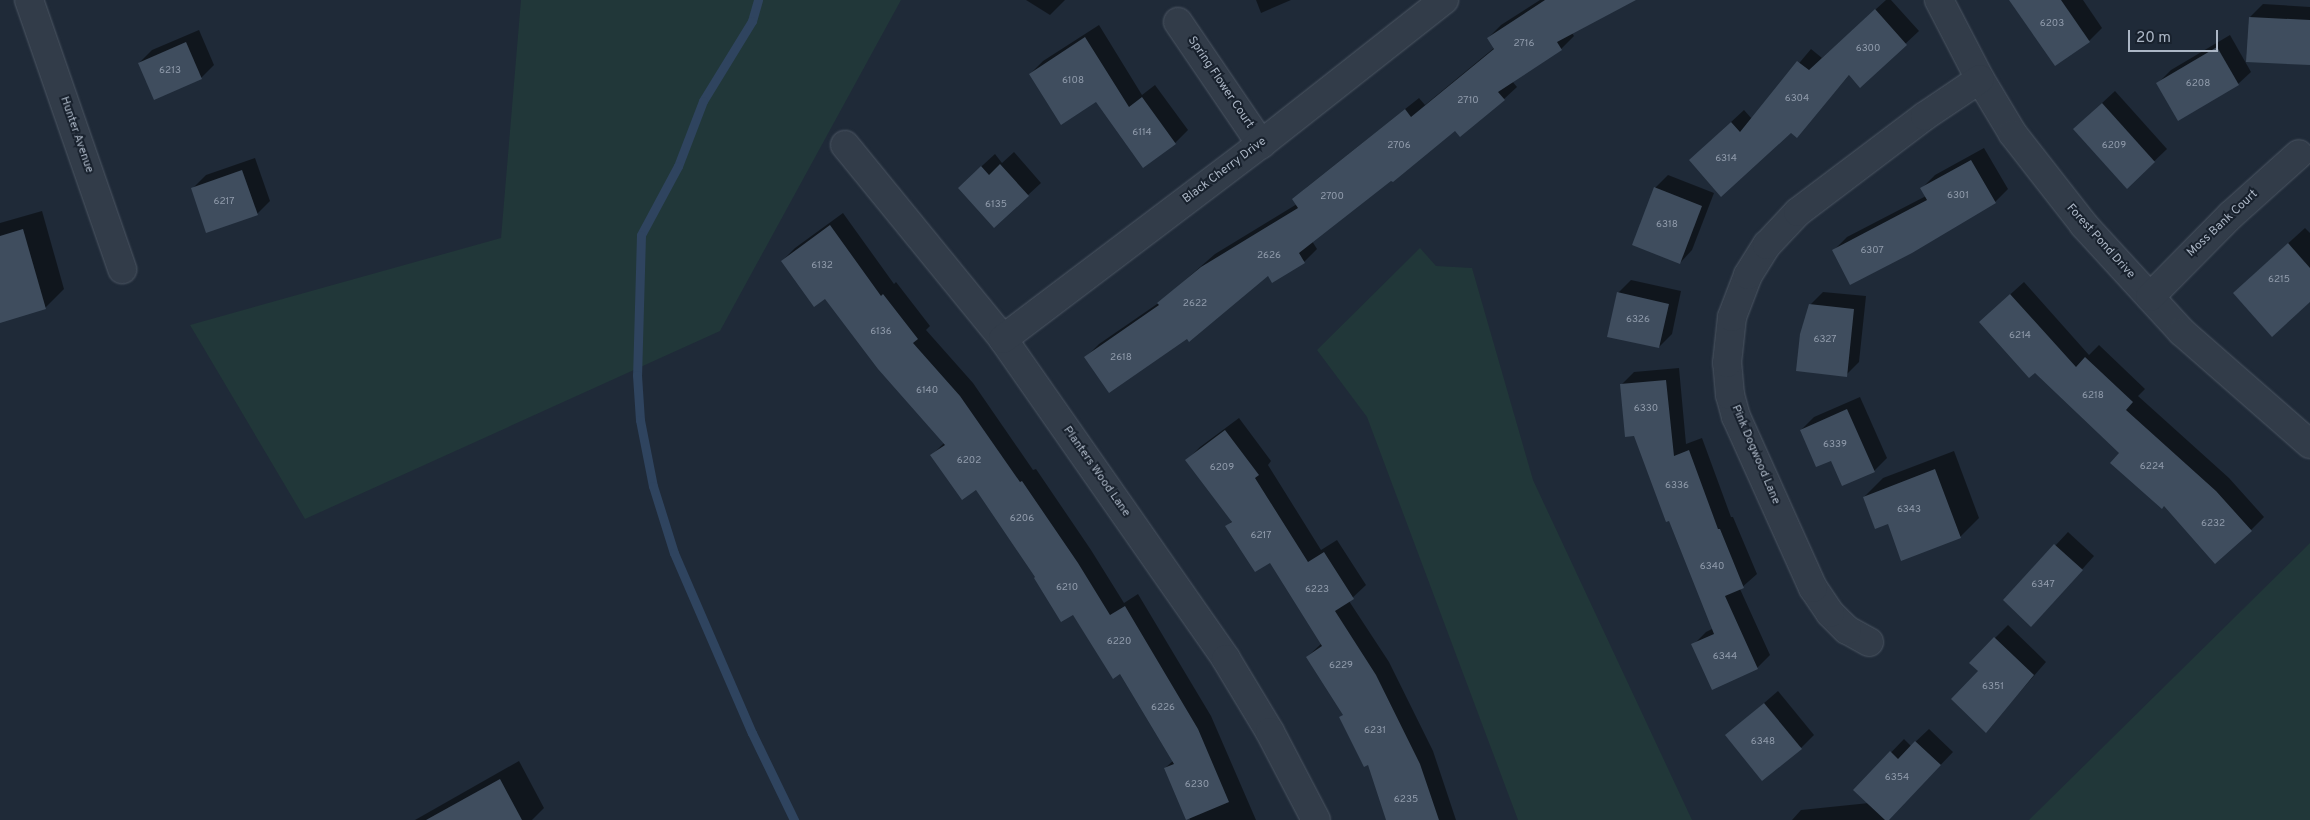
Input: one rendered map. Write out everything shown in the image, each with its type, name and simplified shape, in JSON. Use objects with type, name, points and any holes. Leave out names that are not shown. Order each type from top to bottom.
[{"type":"street","name":"Hunter Avenue","points":[[29,0],[122,269]]},
{"type":"street","name":"Black Cherry Drive","points":[[1003,338],[1261,144],[1444,0]]},
{"type":"street","name":"Forest Pond Drive","points":[[1939,0],[1980,79],[2013,134],[2084,225],[2182,332],[2217,365],[2310,444]]},
{"type":"street","name":"Spring Flower Court","points":[[1178,22],[1261,144]]},
{"type":"street","name":"Pink Dogwood Lane","points":[[1869,642],[1847,630],[1830,613],[1813,588],[1736,417],[1730,395],[1727,363],[1732,317],[1748,276],[1767,245],[1798,212],[1925,116],[1980,79]]},
{"type":"street","name":"Planters Wood Lane","points":[[845,145],[1003,338],[1226,659],[1270,732],[1316,820]]},
{"type":"street","name":"Moss Bank Court","points":[[2150,297],[2231,216],[2299,154]]},
{"type":"green space","points":[[521,0],[901,0],[720,331],[305,519],[190,325],[501,238]]},
{"type":"green space","points":[[1420,248],[1436,266],[1472,268],[1533,480],[1692,820],[1518,820],[1367,417],[1317,350]]},
{"type":"green space","points":[[2310,543],[2310,820],[2029,820]]},
{"type":"building","points":[[1545,0],[1636,0],[1557,42],[1562,50],[1498,92],[1505,100],[1460,137],[1455,131],[1393,182],[1391,181],[1299,253],[1305,263],[1272,283],[1268,276],[1189,342],[1187,339],[1109,393],[1084,357],[1159,305],[1157,303],[1201,267],[1298,208],[1292,199],[1405,109],[1411,117],[1494,49],[1487,38]]},
{"type":"building","points":[[2009,0],[2061,0],[2090,42],[2055,66]]},
{"type":"building","points":[[1875,9],[1907,45],[1860,88],[1849,75],[1797,138],[1791,133],[1721,197],[1689,160],[1731,122],[1740,132],[1797,61],[1809,70]]},
{"type":"building","points":[[2249,17],[2310,20],[2310,65],[2246,62]]},
{"type":"building","points":[[1085,37],[1129,107],[1142,97],[1176,144],[1143,168],[1096,102],[1061,125],[1029,74]]},
{"type":"building","points":[[186,42],[202,79],[154,100],[138,63]]},
{"type":"building","points":[[2217,47],[2239,85],[2178,121],[2156,83]]},
{"type":"building","points":[[2102,103],[2155,162],[2127,189],[2073,129]]},
{"type":"building","points":[[1971,160],[1996,203],[1912,253],[1850,285],[1832,250],[1927,200],[1920,188]]},
{"type":"building","points":[[1000,164],[1029,196],[994,228],[958,188],[981,166],[989,175]]},
{"type":"building","points":[[242,170],[258,215],[206,233],[191,188]]},
{"type":"building","points":[[1654,187],[1702,206],[1680,264],[1632,245]]},
{"type":"building","points":[[830,225],[881,296],[883,294],[918,339],[913,343],[960,396],[1020,482],[1022,481],[1078,563],[1110,615],[1125,606],[1198,729],[1229,802],[1186,820],[1164,768],[1174,764],[1120,674],[1113,679],[1073,615],[1061,622],[1035,577],[976,490],[962,500],[930,455],[945,445],[878,369],[825,299],[814,307],[781,261]]},
{"type":"building","points":[[23,229],[46,309],[0,323],[0,236]]},
{"type":"building","points":[[2288,243],[2310,268],[2310,302],[2272,337],[2233,293]]},
{"type":"building","points":[[1617,292],[1669,304],[1659,348],[1607,337]]},
{"type":"building","points":[[2010,294],[2076,367],[2085,357],[2133,402],[2126,410],[2216,491],[2252,531],[2215,564],[2164,506],[2162,509],[2110,463],[2119,453],[2035,373],[2029,378],[1979,322]]},
{"type":"building","points":[[1809,304],[1854,309],[1847,377],[1796,371],[1800,334]]},
{"type":"building","points":[[1666,380],[1674,456],[1689,450],[1718,529],[1720,529],[1744,588],[1725,596],[1758,669],[1712,690],[1691,644],[1714,634],[1669,521],[1666,522],[1634,436],[1625,437],[1620,384]]},
{"type":"building","points":[[1847,409],[1875,472],[1842,486],[1831,461],[1816,467],[1800,430]]},
{"type":"building","points":[[1225,430],[1259,475],[1255,478],[1308,562],[1324,552],[1354,599],[1335,611],[1376,675],[1420,764],[1439,820],[1386,820],[1368,765],[1364,767],[1339,717],[1343,715],[1306,657],[1322,646],[1270,563],[1255,572],[1225,526],[1232,522],[1185,460]]},
{"type":"building","points":[[1935,469],[1961,538],[1901,561],[1888,524],[1875,529],[1863,497]]},
{"type":"building","points":[[2054,544],[2083,570],[2031,627],[2003,600]]},
{"type":"building","points":[[1994,637],[2034,675],[1986,733],[1951,699],[1978,671],[1969,663]]},
{"type":"building","points":[[1764,703],[1802,749],[1762,781],[1725,735]]},
{"type":"building","points":[[1915,741],[1941,765],[1889,820],[1885,820],[1853,790],[1890,751],[1898,759]]},
{"type":"building","points":[[500,779],[522,820],[426,820]]},
{"type":"waterway","points":[[758,0],[752,21],[703,101],[678,166],[641,235],[637,375],[640,420],[653,486],[674,553],[752,733],[794,820]]}]
